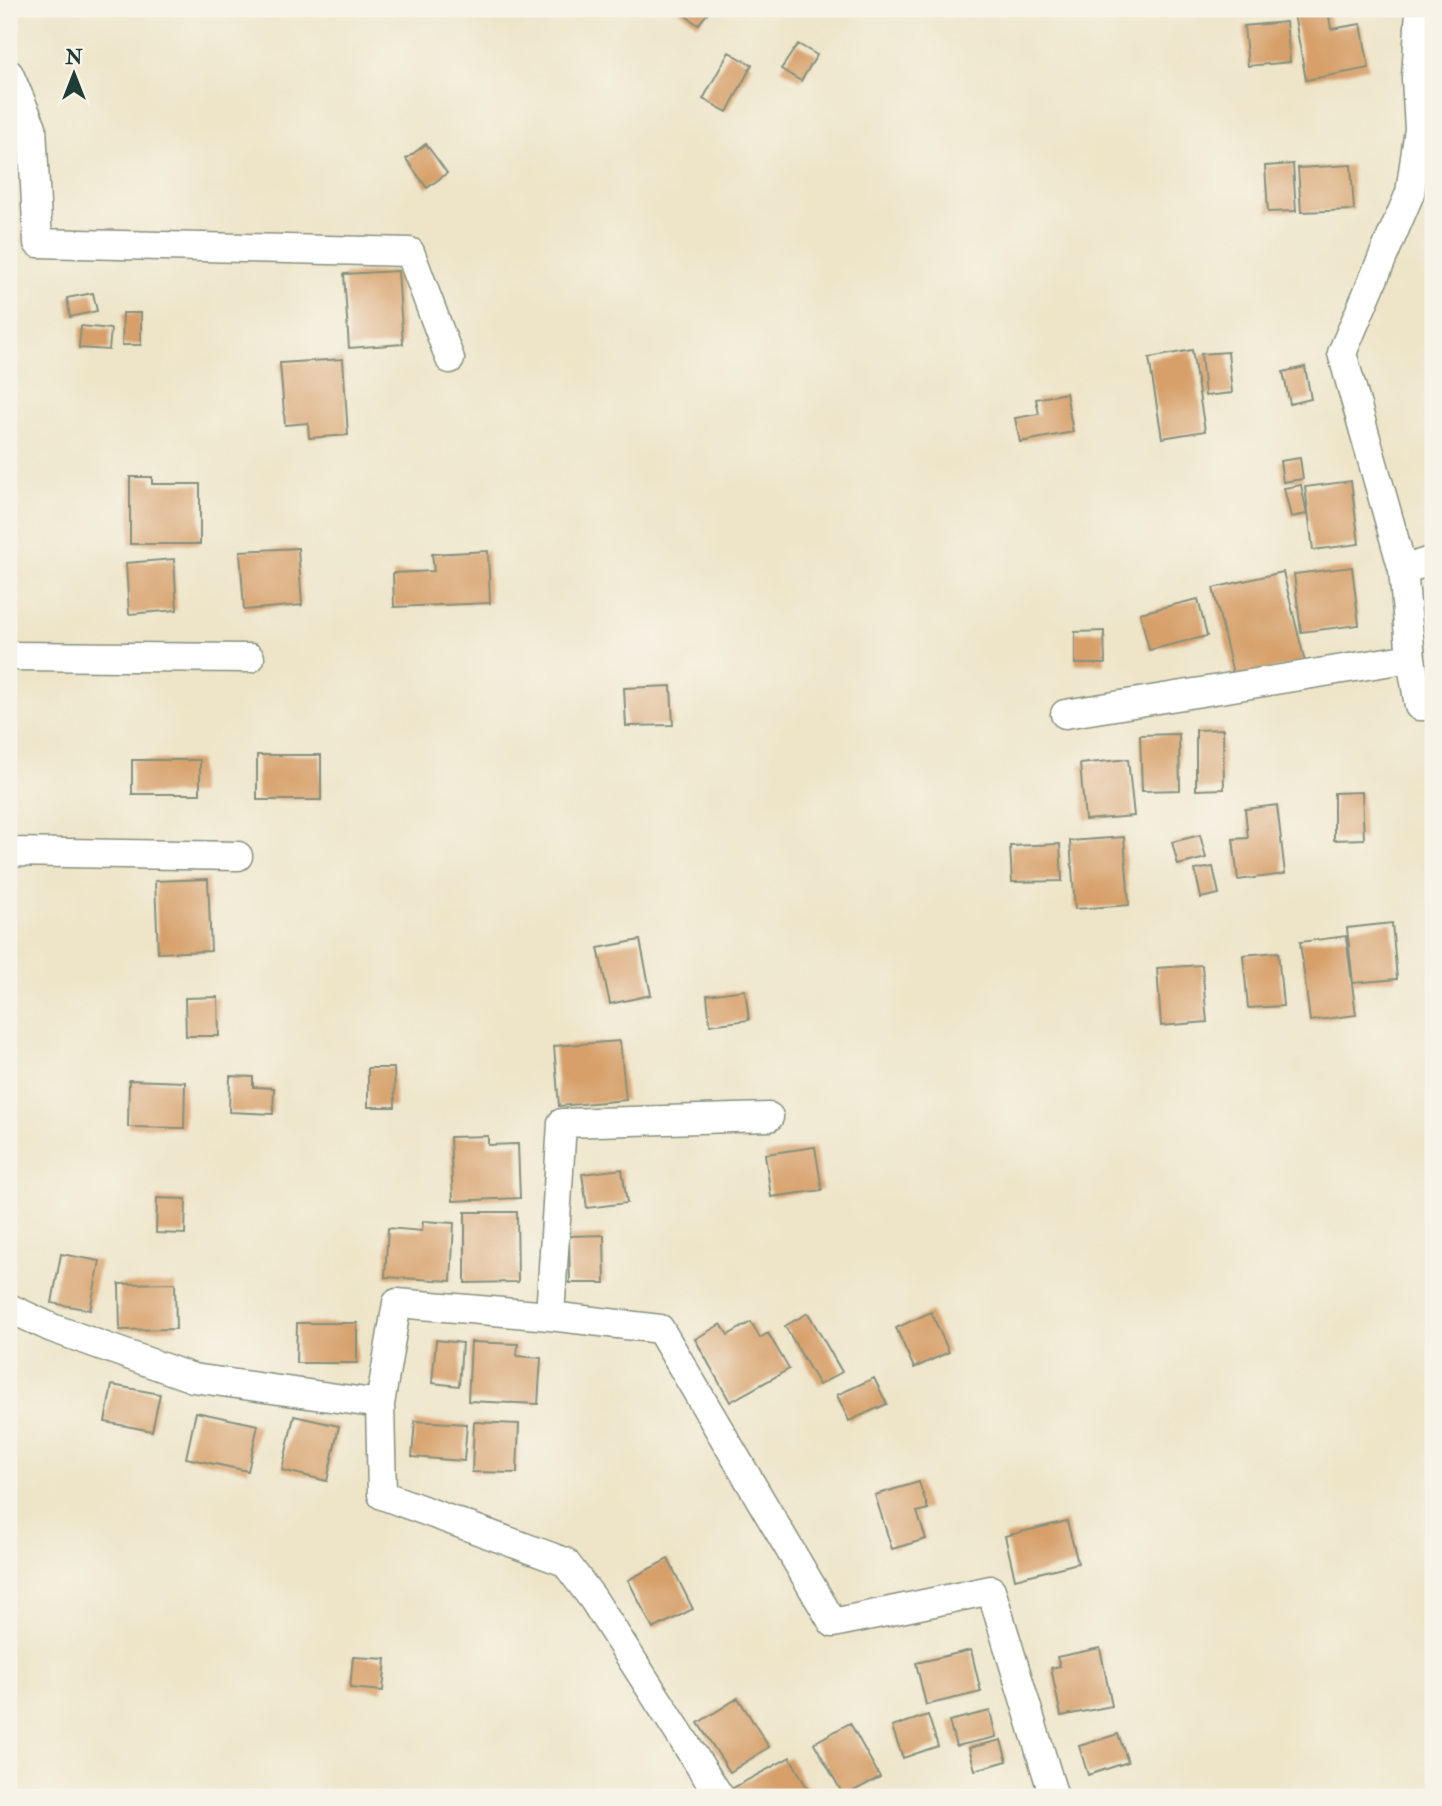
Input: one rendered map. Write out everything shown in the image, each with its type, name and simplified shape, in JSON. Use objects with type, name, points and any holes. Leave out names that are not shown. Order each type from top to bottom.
[{"type":"street","points":[[1420,9],[1425,77],[1410,193],[1342,353],[1403,570],[1411,658],[1419,706],[1433,706]]},
{"type":"street","points":[[9,74],[32,127],[38,243],[410,253],[450,359]]},
{"type":"street","points":[[1403,570],[1433,561]]},
{"type":"street","points":[[9,656],[250,658]]},
{"type":"street","points":[[1065,714],[1411,658]]},
{"type":"street","points":[[9,852],[238,856]]},
{"type":"street","points":[[550,1317],[562,1123],[769,1117]]},
{"type":"street","points":[[720,1797],[593,1599],[565,1562],[382,1495],[380,1404],[397,1303],[660,1329],[833,1623],[991,1590],[1054,1797]]},
{"type":"street","points":[[9,1308],[52,1328],[192,1378],[380,1404]]},
{"type":"building","points":[[677,9],[711,9],[698,25]]},
{"type":"building","points":[[1328,9],[1331,29],[1361,24],[1369,68],[1306,80],[1294,14]]},
{"type":"building","points":[[1286,22],[1290,62],[1248,66],[1244,26]]},
{"type":"building","points":[[798,44],[817,55],[801,81],[781,69]]},
{"type":"building","points":[[729,52],[752,65],[727,112],[703,99]]},
{"type":"building","points":[[426,144],[447,173],[427,188],[406,159]]},
{"type":"building","points":[[1293,164],[1296,211],[1268,212],[1265,166]]},
{"type":"building","points":[[1351,165],[1354,210],[1301,212],[1298,168]]},
{"type":"building","points":[[398,271],[403,344],[349,348],[344,274]]},
{"type":"building","points":[[9,277],[12,277],[12,332],[9,331]]},
{"type":"building","points":[[93,293],[97,311],[70,317],[67,298]]},
{"type":"building","points":[[123,313],[141,313],[141,345],[122,345]]},
{"type":"building","points":[[81,326],[111,329],[109,350],[79,348]]},
{"type":"building","points":[[1192,350],[1205,431],[1162,438],[1149,358]]},
{"type":"building","points":[[1228,352],[1232,393],[1205,396],[1201,354]]},
{"type":"building","points":[[343,359],[348,435],[309,438],[308,423],[285,425],[280,363]]},
{"type":"building","points":[[1305,367],[1311,399],[1290,404],[1283,372]]},
{"type":"building","points":[[1066,393],[1073,432],[1020,442],[1015,418],[1039,414],[1036,399]]},
{"type":"building","points":[[1300,458],[1303,479],[1283,482],[1280,461]]},
{"type":"building","points":[[130,477],[152,477],[152,484],[200,484],[200,544],[130,544]]},
{"type":"building","points":[[1351,481],[1359,544],[1313,550],[1305,487]]},
{"type":"building","points":[[1301,485],[1307,514],[1291,517],[1284,488]]},
{"type":"building","points":[[298,548],[302,605],[244,610],[240,551]]},
{"type":"building","points":[[488,551],[490,603],[394,607],[393,573],[434,571],[432,554]]},
{"type":"building","points":[[174,559],[177,610],[129,614],[126,563]]},
{"type":"building","points":[[1352,567],[1359,625],[1301,632],[1294,574]]},
{"type":"building","points":[[1283,572],[1305,662],[1234,678],[1213,588]]},
{"type":"building","points":[[1198,599],[1207,636],[1149,650],[1140,613]]},
{"type":"building","points":[[1104,631],[1105,664],[1075,664],[1075,632]]},
{"type":"building","points":[[671,686],[673,725],[626,726],[624,688]]},
{"type":"building","points":[[1223,729],[1224,789],[1196,790],[1196,730]]},
{"type":"building","points":[[1179,734],[1180,790],[1142,791],[1140,735]]},
{"type":"building","points":[[257,755],[321,755],[321,800],[257,800]]},
{"type":"building","points":[[1128,759],[1134,816],[1085,820],[1080,764]]},
{"type":"building","points":[[132,760],[200,760],[200,794],[132,794]]},
{"type":"building","points":[[1362,792],[1364,839],[1334,840],[1334,793]]},
{"type":"building","points":[[1277,805],[1285,874],[1238,880],[1233,839],[1248,838],[1245,809]]},
{"type":"building","points":[[1200,835],[1206,858],[1178,865],[1172,842]]},
{"type":"building","points":[[1124,837],[1129,905],[1075,909],[1070,841]]},
{"type":"building","points":[[1060,844],[1062,881],[1012,882],[1010,846]]},
{"type":"building","points":[[1213,867],[1219,894],[1201,898],[1195,870]]},
{"type":"building","points":[[208,879],[211,951],[158,953],[155,881]]},
{"type":"building","points":[[1392,923],[1397,979],[1353,983],[1347,928]]},
{"type":"building","points":[[1346,936],[1356,1015],[1310,1021],[1300,942]]},
{"type":"building","points":[[640,940],[651,995],[610,1004],[598,948]]},
{"type":"building","points":[[1278,952],[1283,1006],[1248,1008],[1243,955]]},
{"type":"building","points":[[1202,965],[1207,1022],[1161,1026],[1157,968]]},
{"type":"building","points":[[745,990],[749,1020],[710,1025],[707,995]]},
{"type":"building","points":[[218,997],[219,1036],[186,1036],[185,998]]},
{"type":"building","points":[[620,1041],[626,1100],[559,1106],[554,1046]]},
{"type":"building","points":[[368,1068],[394,1068],[395,1107],[368,1107]]},
{"type":"building","points":[[230,1076],[253,1077],[253,1087],[274,1088],[273,1114],[229,1112]]},
{"type":"building","points":[[129,1080],[185,1082],[184,1128],[128,1127]]},
{"type":"building","points":[[488,1136],[488,1145],[518,1144],[520,1198],[453,1201],[450,1137]]},
{"type":"building","points":[[815,1147],[822,1190],[771,1197],[765,1154]]},
{"type":"building","points":[[622,1169],[627,1203],[587,1208],[582,1174]]},
{"type":"building","points":[[157,1198],[186,1199],[185,1234],[156,1233]]},
{"type":"building","points":[[465,1212],[517,1212],[518,1282],[465,1283]]},
{"type":"building","points":[[423,1221],[454,1223],[451,1281],[385,1277],[388,1228],[422,1231]]},
{"type":"building","points":[[604,1235],[605,1283],[570,1283],[569,1236]]},
{"type":"building","points":[[61,1254],[100,1261],[90,1310],[52,1303]]},
{"type":"building","points":[[175,1283],[176,1329],[120,1330],[119,1284]]},
{"type":"building","points":[[931,1312],[949,1352],[914,1368],[896,1328]]},
{"type":"building","points":[[808,1313],[842,1372],[819,1385],[785,1326]]},
{"type":"building","points":[[751,1322],[760,1338],[768,1333],[789,1369],[730,1402],[695,1339],[721,1324],[728,1335]]},
{"type":"building","points":[[297,1323],[357,1323],[357,1363],[296,1363]]},
{"type":"building","points":[[436,1340],[462,1343],[459,1386],[432,1383]]},
{"type":"building","points":[[471,1342],[518,1344],[517,1356],[541,1358],[538,1404],[468,1401]]},
{"type":"building","points":[[874,1378],[887,1404],[849,1421],[837,1395]]},
{"type":"building","points":[[112,1385],[160,1394],[152,1431],[105,1422]]},
{"type":"building","points":[[196,1412],[258,1425],[248,1471],[186,1458]]},
{"type":"building","points":[[294,1416],[339,1426],[327,1481],[282,1470]]},
{"type":"building","points":[[415,1421],[467,1424],[464,1461],[412,1457]]},
{"type":"building","points":[[474,1422],[519,1424],[517,1473],[472,1472]]},
{"type":"building","points":[[919,1482],[928,1509],[917,1512],[926,1539],[892,1549],[875,1495]]},
{"type":"building","points":[[1067,1521],[1078,1563],[1015,1579],[1005,1536]]},
{"type":"building","points":[[668,1559],[693,1609],[653,1629],[628,1580]]},
{"type":"building","points":[[1100,1648],[1112,1706],[1061,1716],[1051,1668],[1060,1666],[1057,1657]]},
{"type":"building","points":[[971,1650],[981,1692],[926,1705],[916,1663]]},
{"type":"building","points":[[353,1657],[386,1659],[383,1691],[350,1688]]},
{"type":"building","points":[[738,1698],[769,1747],[730,1772],[698,1723]]},
{"type":"building","points":[[990,1711],[996,1737],[956,1746],[949,1721]]},
{"type":"building","points":[[928,1715],[938,1746],[903,1758],[892,1727]]},
{"type":"building","points":[[850,1723],[880,1777],[844,1796],[814,1743]]},
{"type":"building","points":[[1118,1734],[1128,1762],[1088,1775],[1079,1746]]},
{"type":"building","points":[[1001,1740],[1007,1761],[975,1770],[969,1748]]},
{"type":"building","points":[[790,1757],[812,1797],[736,1797],[731,1789]]}]
